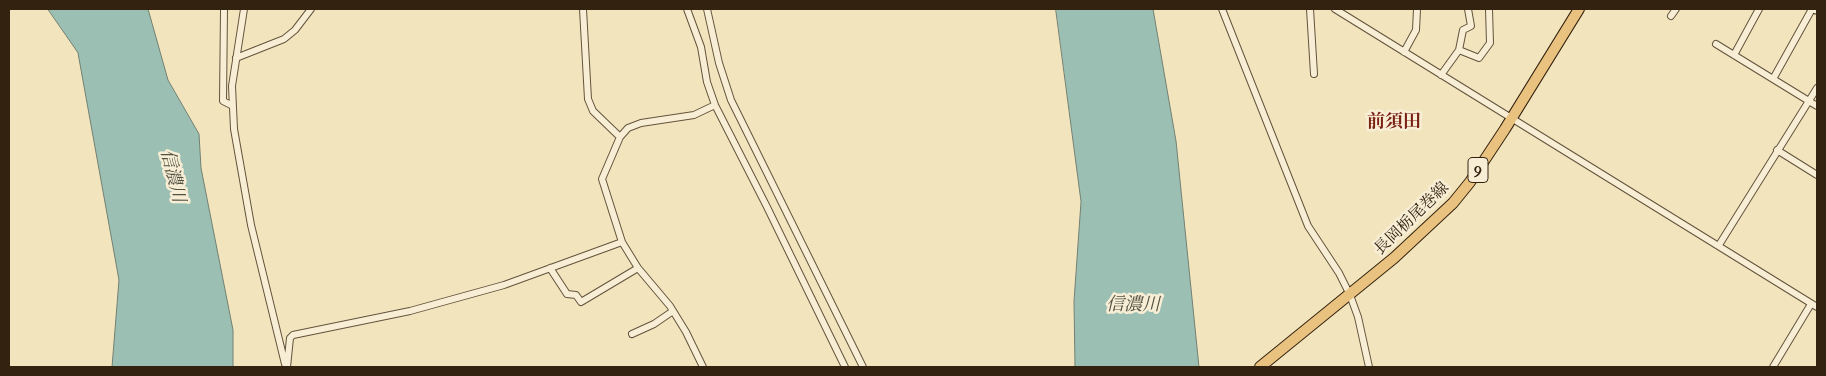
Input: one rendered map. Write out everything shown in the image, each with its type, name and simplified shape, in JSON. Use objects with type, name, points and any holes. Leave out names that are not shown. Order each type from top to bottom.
[{"type":"main road","name":"長岡栃尾巻線","points":[[1260,367],[1423,233],[1453,203],[1470,182],[1512,119],[1578,9]]},
{"type":"street","points":[[224,9],[223,102],[231,105]]},
{"type":"street","points":[[244,9],[231,105],[247,204],[286,367]]},
{"type":"street","points":[[236,58],[284,39],[295,30],[311,9]]},
{"type":"street","points":[[583,9],[588,99],[593,110],[620,137]]},
{"type":"street","points":[[687,9],[701,47],[707,82],[715,105],[767,207],[844,367]]},
{"type":"street","points":[[707,9],[719,62],[731,100],[864,367]]},
{"type":"street","points":[[1222,9],[1305,218],[1360,326],[1369,367]]},
{"type":"street","points":[[1310,9],[1314,74]]},
{"type":"street","points":[[1335,9],[1814,305],[1773,367]]},
{"type":"street","points":[[1404,52],[1416,30],[1416,9]]},
{"type":"street","points":[[1441,75],[1460,50],[1463,30],[1471,26],[1468,9]]},
{"type":"street","points":[[1460,50],[1479,58],[1490,42],[1489,9]]},
{"type":"street","points":[[1671,16],[1676,9]]},
{"type":"street","points":[[1734,55],[1759,9]]},
{"type":"street","points":[[1773,79],[1812,9]]},
{"type":"street","points":[[1716,44],[1817,106]]},
{"type":"street","points":[[1719,245],[1817,88]]},
{"type":"street","points":[[703,367],[673,311],[638,268],[622,242],[602,180],[620,137],[628,128],[641,123],[694,116],[715,105]]},
{"type":"street","points":[[1777,150],[1817,175]]},
{"type":"street","points":[[286,367],[290,338],[294,335],[410,311],[504,285],[622,242]]},
{"type":"street","points":[[550,268],[566,294],[576,296],[581,302],[638,268]]},
{"type":"street","points":[[632,334],[654,324],[673,311]]},
{"type":"water","name":"信濃川","points":[[48,9],[148,9],[168,80],[199,134],[201,168],[233,330],[233,367],[112,367],[119,280],[78,53]]},
{"type":"water","name":"信濃川","points":[[1056,9],[1153,9],[1176,141],[1199,367],[1075,367],[1074,301],[1081,202]]},
{"type":"district","name":"前須田","points":[[1394,123]]}]
